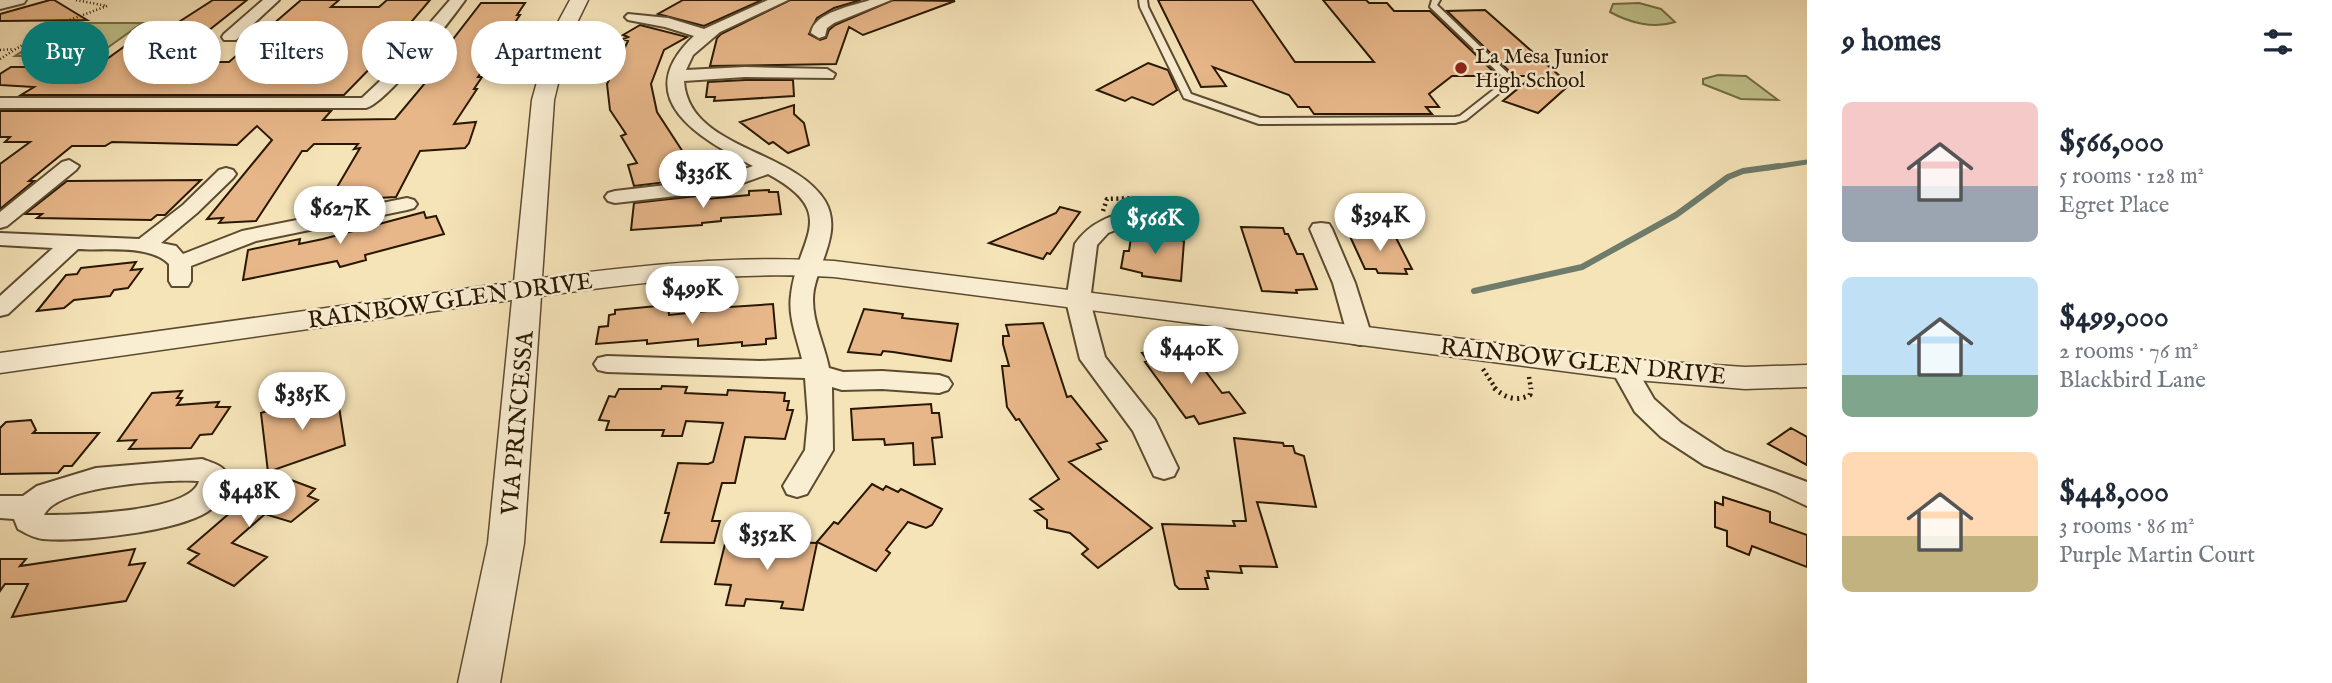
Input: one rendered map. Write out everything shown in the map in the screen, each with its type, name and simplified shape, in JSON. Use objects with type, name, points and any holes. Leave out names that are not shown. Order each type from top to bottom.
[{"type":"street","points":[[0,5],[19,0]]},
{"type":"street","points":[[230,37],[272,0]]},
{"type":"street","points":[[0,103],[366,103],[385,86],[458,0]]},
{"type":"street","name":"VIA PRINCESSA","points":[[479,683],[506,543],[543,100],[559,39],[579,0]]},
{"type":"street","points":[[781,0],[732,20],[706,35],[685,54],[675,76],[679,102],[702,130],[804,189],[817,204],[821,220],[820,234],[803,290],[802,310],[819,374],[819,451],[797,486]]},
{"type":"street","points":[[819,33],[820,26],[829,20],[884,0]]},
{"type":"street","points":[[633,17],[668,23],[706,35]]},
{"type":"street","points":[[675,76],[745,72],[827,74]]},
{"type":"street","points":[[0,222],[69,166]]},
{"type":"street","points":[[615,197],[720,185],[769,167]]},
{"type":"street","points":[[144,246],[190,209],[226,174]]},
{"type":"street","points":[[0,239],[144,246],[168,251],[180,272],[250,236],[407,204]]},
{"type":"street","points":[[1137,215],[1100,228],[1086,244],[1079,301],[1093,359],[1145,427],[1164,467]]},
{"type":"street","points":[[1321,229],[1344,283],[1360,337]]},
{"type":"street","points":[[0,309],[73,242]]},
{"type":"street","name":"RAINBOW GLEN DRIVE","points":[[0,363],[698,268],[810,268],[1624,369],[1745,378],[1807,376]]},
{"type":"street","points":[[607,364],[760,370],[803,368],[842,381],[882,380],[939,384]]},
{"type":"street","points":[[1624,369],[1644,405],[1671,430],[1714,458],[1807,495]]},
{"type":"street","points":[[0,507],[30,508],[45,493],[77,482],[202,470],[214,477],[215,482],[207,497],[199,504],[167,516],[40,527],[27,521],[30,508]]},
{"type":"lane","points":[[1143,0],[1187,96],[1258,121],[1455,120],[1463,118],[1511,79],[1433,5],[1436,0]]},
{"type":"path","points":[[68,21],[106,8],[107,4],[76,0]]},
{"type":"path","points":[[90,14],[107,14]]},
{"type":"path","points":[[0,59],[21,46]]},
{"type":"path","points":[[0,50],[15,49]]},
{"type":"path","points":[[1477,351],[1488,381],[1499,393],[1513,399],[1526,398],[1532,391],[1521,356]]},
{"type":"green space","points":[[1639,3],[1661,9],[1675,22],[1642,24],[1610,12],[1613,4]]},
{"type":"green space","points":[[109,23],[123,23],[123,37],[109,47]]},
{"type":"green space","points":[[1718,75],[1746,76],[1778,100],[1741,99],[1703,84],[1703,79]]},
{"type":"building","points":[[50,0],[87,20],[0,21],[0,14]]},
{"type":"building","points":[[213,0],[247,0],[221,21],[180,21]]},
{"type":"building","points":[[301,0],[339,0],[331,7],[379,7],[387,0],[430,0],[412,21],[362,21],[362,77],[344,95],[21,95],[34,87],[0,85],[0,74],[11,67],[21,67],[21,84],[109,84],[109,58],[123,47],[123,84],[221,84],[221,62],[229,62],[235,57],[235,84],[348,84],[348,21],[277,21]]},
{"type":"building","points":[[683,0],[762,0],[704,26],[658,14]]},
{"type":"building","points":[[790,0],[861,0],[834,8],[817,18],[809,34],[820,40],[826,38],[835,25],[893,0],[955,1],[863,35],[849,27],[836,64],[710,66],[717,38],[721,34]]},
{"type":"building","points":[[1158,0],[1252,0],[1295,62],[1374,62],[1323,0],[1366,0],[1369,3],[1387,3],[1394,11],[1430,11],[1498,76],[1452,76],[1429,94],[1439,107],[1426,107],[1432,114],[1314,114],[1309,107],[1298,107],[1289,95],[1213,67],[1226,86],[1201,87]]},
{"type":"building","points":[[481,3],[525,3],[516,21],[471,21],[471,84],[477,84],[474,89],[477,89],[454,124],[476,122],[469,143],[465,148],[420,151],[396,197],[339,200],[343,194],[333,194],[360,148],[354,149],[358,144],[314,144],[307,151],[302,151],[256,221],[219,223],[223,218],[207,219],[272,140],[257,126],[237,145],[112,142],[105,146],[72,146],[0,209],[0,164],[30,142],[5,142],[10,137],[0,137],[0,111],[331,111],[323,120],[395,119],[424,84],[457,84],[457,34]]},
{"type":"building","points":[[1485,10],[1570,85],[1564,85],[1567,87],[1538,113],[1503,101],[1533,76],[1514,76],[1447,11]]},
{"type":"building","points":[[640,25],[687,37],[664,50],[651,84],[657,112],[683,152],[689,151],[699,178],[634,186],[628,165],[637,163],[621,136],[626,134],[610,110],[607,84],[626,84],[626,33]]},
{"type":"building","points":[[1148,63],[1168,70],[1177,90],[1153,105],[1132,97],[1125,101],[1097,90]]},
{"type":"building","points":[[793,80],[794,96],[714,101],[715,97],[706,97],[708,82]]},
{"type":"building","points":[[794,105],[794,114],[804,123],[809,145],[788,153],[773,142],[769,144],[740,122]]},
{"type":"building","points":[[201,180],[165,215],[157,215],[151,220],[37,218],[42,214],[25,214],[67,181]]},
{"type":"building","points":[[749,191],[778,192],[781,214],[721,218],[721,221],[702,225],[631,230],[634,203],[706,195],[707,199],[749,195]]},
{"type":"building","points":[[1060,207],[1080,212],[1050,254],[1047,253],[1043,259],[989,243],[1056,213]]},
{"type":"building","points":[[424,212],[426,218],[436,216],[444,234],[365,255],[366,260],[340,267],[337,261],[243,280],[248,250],[300,239],[299,244],[323,239]]},
{"type":"building","points":[[1241,227],[1283,228],[1297,254],[1303,254],[1317,289],[1296,290],[1297,293],[1262,291]]},
{"type":"building","points":[[1142,230],[1170,234],[1170,238],[1184,241],[1181,281],[1142,276],[1142,273],[1121,268],[1124,251],[1129,251],[1132,231],[1142,233]]},
{"type":"building","points":[[1348,232],[1394,234],[1412,269],[1405,269],[1407,274],[1378,273],[1376,269],[1365,269]]},
{"type":"building","points":[[136,262],[131,270],[142,269],[128,288],[114,290],[110,296],[74,300],[64,308],[37,311],[66,275],[77,274],[81,268]]},
{"type":"building","points":[[731,304],[730,307],[773,304],[776,338],[766,339],[766,344],[742,346],[742,342],[698,346],[698,339],[647,344],[647,340],[596,344],[599,327],[608,326],[609,315],[615,314],[615,310],[668,305],[669,315],[707,311],[707,306]]},
{"type":"building","points":[[864,309],[903,314],[902,318],[958,324],[951,361],[883,351],[881,355],[848,352]]},
{"type":"building","points":[[1043,323],[1067,397],[1071,396],[1107,441],[1097,444],[1101,449],[1069,462],[1152,528],[1098,568],[1082,554],[1088,549],[1070,533],[1047,528],[1047,520],[1035,511],[1043,509],[1030,499],[1059,479],[1019,419],[1016,420],[1007,407],[1002,366],[1009,366],[1003,344],[1003,336],[1009,336],[1006,325]]},
{"type":"building","points":[[1179,346],[1194,365],[1200,364],[1222,393],[1229,392],[1245,413],[1199,424],[1194,416],[1186,418],[1145,362],[1148,361],[1142,353]]},
{"type":"building","points":[[662,386],[687,387],[685,393],[727,395],[728,390],[785,393],[784,401],[789,401],[787,410],[793,410],[785,439],[745,437],[735,483],[722,483],[712,521],[720,521],[714,543],[661,542],[669,513],[665,513],[678,463],[713,462],[723,423],[686,421],[682,436],[662,436],[664,430],[606,430],[609,421],[599,420],[609,396],[615,397],[619,389],[661,389]]},
{"type":"building","points":[[182,391],[177,398],[182,398],[177,405],[219,402],[216,407],[230,407],[212,434],[200,435],[191,448],[129,449],[136,440],[118,441],[152,393]]},
{"type":"building","points":[[337,394],[345,445],[268,472],[261,413],[292,403],[293,408]]},
{"type":"building","points":[[931,404],[932,413],[939,413],[942,437],[932,438],[935,464],[914,465],[913,443],[885,445],[884,439],[853,440],[851,409]]},
{"type":"building","points":[[31,420],[36,430],[33,433],[99,433],[72,466],[64,466],[58,473],[0,474],[0,428],[6,422]]},
{"type":"building","points":[[1791,428],[1807,437],[1807,465],[1768,444]]},
{"type":"building","points":[[1234,438],[1293,446],[1295,453],[1304,456],[1316,507],[1257,502],[1277,567],[1240,566],[1242,573],[1207,571],[1209,578],[1205,578],[1208,589],[1179,589],[1175,585],[1162,524],[1235,526],[1233,521],[1246,521]]},
{"type":"building","points":[[275,474],[315,489],[308,496],[318,500],[291,522],[265,514],[232,543],[267,557],[234,586],[188,563],[199,554],[188,549]]},
{"type":"building","points":[[872,484],[883,490],[886,486],[898,492],[901,489],[942,509],[932,525],[926,528],[908,522],[886,550],[890,553],[876,571],[817,542],[834,522],[838,524]]},
{"type":"building","points":[[1723,497],[1770,512],[1770,522],[1807,535],[1807,567],[1752,546],[1749,555],[1727,546],[1727,531],[1715,527],[1715,502],[1723,505]]},
{"type":"building","points":[[726,540],[817,543],[803,610],[781,608],[783,602],[746,599],[744,606],[726,605],[731,585],[715,584]]},
{"type":"building","points":[[135,549],[129,565],[145,563],[126,601],[12,617],[28,584],[5,584],[0,591],[0,559],[26,559],[20,566]]},
{"type":"waterway","points":[[1767,168],[1807,162]]},
{"type":"waterway","points":[[1474,291],[1582,267],[1676,215],[1728,177],[1743,171],[1779,166]]},
{"type":"place","name":"La Mesa Junior High School","points":[[1461,68]]}]
